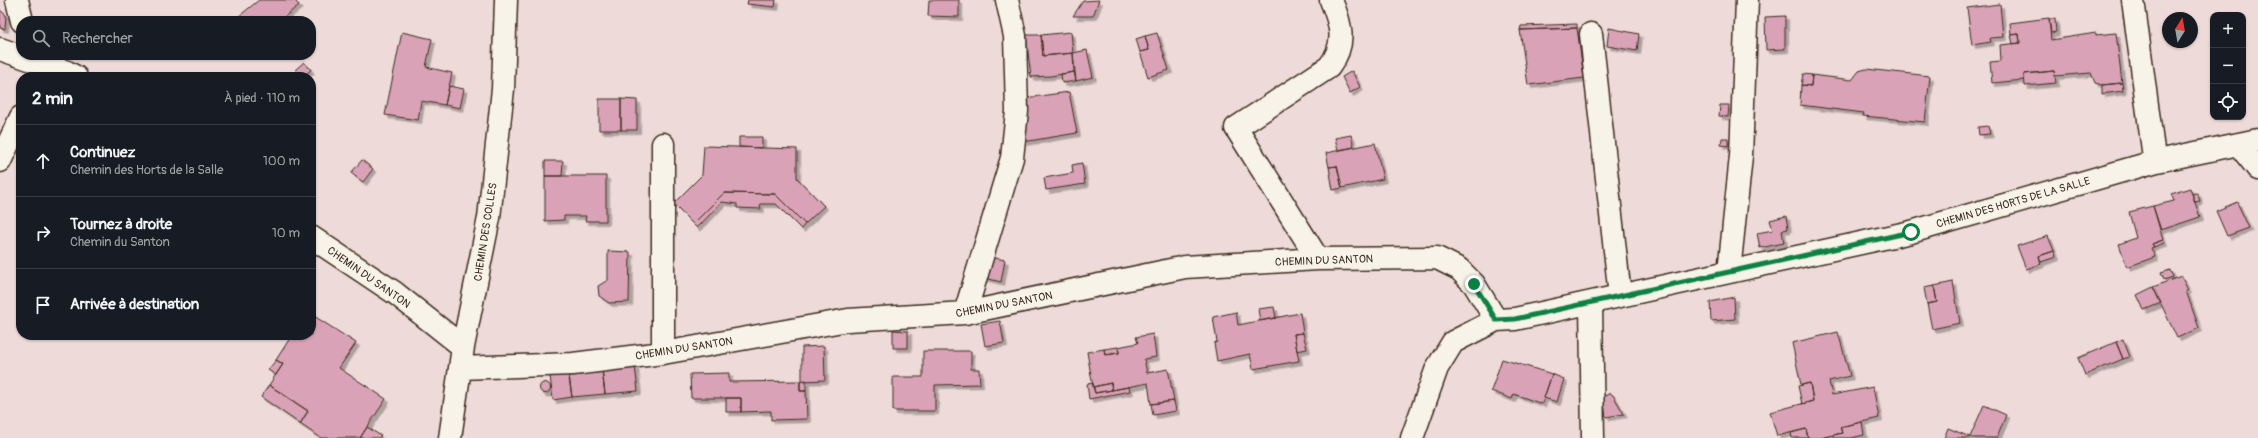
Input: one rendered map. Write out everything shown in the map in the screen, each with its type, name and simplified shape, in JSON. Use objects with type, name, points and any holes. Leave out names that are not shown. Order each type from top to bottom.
[{"type":"street","points":[[18,0],[21,16]]},
{"type":"street","name":"CHEMIN DES COLLES","points":[[450,438],[462,358],[489,218],[503,89],[506,0]]},
{"type":"street","points":[[965,313],[1012,158],[1017,111],[1015,36],[1007,0]]},
{"type":"street","points":[[1318,260],[1236,128],[1329,66],[1338,56],[1342,32],[1331,0]]},
{"type":"street","points":[[1729,272],[1741,156],[1747,0]]},
{"type":"street","points":[[2133,0],[2153,150],[2157,161]]},
{"type":"street","points":[[1591,34],[1620,296]]},
{"type":"street","points":[[0,48],[16,55]]},
{"type":"street","points":[[29,60],[65,72]]},
{"type":"street","points":[[0,161],[16,127]]},
{"type":"street","points":[[2248,142],[2258,169]]},
{"type":"street","name":"CHEMIN DES HORTS DE LA SALLE","points":[[1412,438],[1437,368],[1453,342],[1496,320],[1515,319],[1911,232],[2157,161],[2248,142]]},
{"type":"street","points":[[663,353],[664,144]]},
{"type":"street","name":"CHEMIN DU SANTON","points":[[316,240],[395,294],[462,358],[573,364],[663,353],[848,320],[965,313],[1185,267],[1318,260],[1437,258],[1459,269],[1474,284],[1496,320]]},
{"type":"street","points":[[1591,302],[1593,438]]},
{"type":"building","points":[[259,0],[294,0],[299,5],[285,16],[239,16]]},
{"type":"building","points":[[748,0],[776,0],[775,7],[747,4]]},
{"type":"building","points":[[929,0],[959,0],[959,17],[928,16]]},
{"type":"building","points":[[1099,0],[1093,16],[1073,16],[1083,1]]},
{"type":"building","points":[[2000,4],[2003,37],[1990,38],[1991,42],[1972,45],[1967,8]]},
{"type":"building","points":[[0,10],[6,15],[5,29],[0,28]]},
{"type":"building","points":[[1785,16],[1785,49],[1766,50],[1765,17]]},
{"type":"building","points":[[2049,18],[2051,40],[2096,33],[2096,35],[2116,33],[2122,83],[2102,85],[2095,83],[2091,73],[2055,76],[2054,71],[2024,74],[2024,80],[1992,83],[1990,62],[2001,61],[2000,45],[2020,43],[2019,34],[2011,35],[2010,23]]},
{"type":"building","points":[[2049,19],[2055,19],[2056,32],[2051,33]]},
{"type":"building","points":[[1577,24],[1577,28],[1520,30],[1521,26]]},
{"type":"building","points":[[1577,28],[1584,78],[1528,85],[1520,30]]},
{"type":"building","points":[[1609,28],[1639,34],[1637,51],[1607,46]]},
{"type":"building","points":[[402,32],[432,39],[426,67],[452,73],[445,105],[421,101],[418,120],[385,115]]},
{"type":"building","points":[[1071,32],[1073,53],[1043,56],[1041,35]]},
{"type":"building","points":[[1157,33],[1169,70],[1148,77],[1140,52],[1149,50],[1145,36]]},
{"type":"building","points":[[2019,34],[2020,43],[2013,44],[2011,35]]},
{"type":"building","points":[[1026,35],[1041,35],[1043,56],[1073,53],[1074,72],[1051,76],[1031,77]]},
{"type":"building","points":[[1145,36],[1149,50],[1140,52],[1136,39]]},
{"type":"building","points":[[1087,50],[1093,77],[1076,81],[1073,53]]},
{"type":"building","points":[[304,62],[311,70],[308,72],[297,72],[295,70]]},
{"type":"building","points":[[1866,69],[1930,76],[1925,122],[1863,116],[1864,113],[1800,105],[1801,85],[1811,86],[1812,75],[1852,80],[1859,71]]},
{"type":"building","points":[[1352,71],[1360,87],[1350,93],[1342,77]]},
{"type":"building","points":[[2054,71],[2056,83],[2025,86],[2024,74]]},
{"type":"building","points":[[1074,72],[1076,81],[1062,83],[1061,74]]},
{"type":"building","points":[[1803,74],[1812,75],[1811,86],[1801,85]]},
{"type":"building","points":[[2122,83],[2123,91],[2102,94],[2102,85]]},
{"type":"building","points":[[449,86],[464,89],[460,108],[445,105]]},
{"type":"building","points":[[1069,92],[1077,133],[1023,142],[1025,98]]},
{"type":"building","points":[[599,99],[621,99],[621,130],[599,130]]},
{"type":"building","points":[[621,99],[637,100],[637,130],[621,130]]},
{"type":"building","points":[[1720,105],[1729,105],[1728,117],[1719,116]]},
{"type":"building","points":[[1988,126],[1990,134],[1979,135],[1978,127]]},
{"type":"building","points":[[1351,135],[1354,147],[1338,150],[1335,138]]},
{"type":"building","points":[[739,137],[762,137],[762,148],[739,147]]},
{"type":"building","points":[[1722,138],[1728,138],[1728,146],[1721,145]]},
{"type":"building","points":[[1375,143],[1383,179],[1342,188],[1337,166],[1329,167],[1326,153]]},
{"type":"building","points":[[704,146],[797,149],[797,178],[824,206],[805,224],[775,194],[724,193],[693,224],[673,204],[702,175]]},
{"type":"building","points":[[362,160],[373,169],[363,182],[351,173]]},
{"type":"building","points":[[545,161],[563,161],[562,176],[545,176]]},
{"type":"building","points":[[1082,163],[1085,184],[1046,190],[1044,178],[1073,173],[1072,165]]},
{"type":"building","points":[[1337,166],[1342,188],[1333,190],[1329,167]]},
{"type":"building","points":[[545,176],[606,176],[606,221],[585,221],[586,216],[564,216],[564,220],[545,221]]},
{"type":"building","points":[[2190,188],[2200,217],[2161,230],[2153,206],[2174,201],[2171,194]]},
{"type":"building","points":[[724,193],[775,194],[805,224],[801,229],[776,204],[760,204],[761,209],[737,208],[737,204],[722,202],[697,228],[693,224]]},
{"type":"building","points":[[2197,193],[2200,201],[2195,202],[2192,194]]},
{"type":"building","points":[[2237,202],[2249,228],[2227,236],[2216,211]]},
{"type":"building","points":[[2153,206],[2163,240],[2152,244],[2154,247],[2151,248],[2155,257],[2127,267],[2119,244],[2136,238],[2129,212]]},
{"type":"building","points":[[1786,216],[1788,229],[1782,230],[1784,243],[1760,248],[1757,233],[1773,230],[1770,220]]},
{"type":"building","points":[[2048,236],[2054,251],[2039,256],[2041,264],[2026,269],[2017,246]]},
{"type":"building","points":[[2163,240],[2164,243],[2154,247],[2152,244]]},
{"type":"building","points":[[608,251],[630,252],[629,302],[609,303],[599,296],[598,286],[608,280]]},
{"type":"building","points":[[2054,251],[2056,257],[2041,262],[2039,256]]},
{"type":"building","points":[[991,257],[1005,260],[1001,282],[985,278]]},
{"type":"building","points":[[2170,270],[2173,277],[2164,280],[2161,273]]},
{"type":"building","points":[[2181,276],[2188,290],[2186,291],[2199,328],[2177,338],[2153,287]]},
{"type":"building","points":[[1953,282],[1960,323],[1932,329],[1927,304],[1937,302],[1934,286]]},
{"type":"building","points":[[1934,286],[1937,302],[1927,304],[1924,288]]},
{"type":"building","points":[[2153,287],[2161,303],[2144,310],[2137,295]]},
{"type":"building","points":[[1734,297],[1735,319],[1711,321],[1710,302]]},
{"type":"building","points":[[1274,307],[1276,318],[1260,321],[1258,309]]},
{"type":"building","points":[[1236,312],[1238,325],[1300,313],[1303,333],[1294,334],[1299,361],[1253,369],[1250,354],[1217,361],[1214,343],[1217,342],[1213,317]]},
{"type":"building","points":[[316,317],[356,343],[339,368],[386,399],[360,438],[321,438],[300,424],[308,411],[269,385],[283,364],[276,360],[289,340],[316,340]]},
{"type":"building","points":[[1000,321],[1004,343],[985,346],[981,324]]},
{"type":"building","points":[[893,330],[908,331],[908,348],[893,348]]},
{"type":"building","points":[[1838,332],[1850,376],[1829,381],[1832,395],[1873,387],[1879,418],[1840,427],[1842,433],[1821,438],[1808,438],[1806,429],[1777,436],[1770,412],[1813,401],[1810,383],[1801,385],[1792,343]]},
{"type":"building","points":[[1303,333],[1307,349],[1297,351],[1294,334]]},
{"type":"building","points":[[1153,334],[1156,357],[1144,359],[1147,373],[1168,369],[1174,401],[1151,404],[1148,383],[1112,390],[1111,383],[1093,387],[1087,352],[1104,349],[1105,355],[1119,353],[1118,347],[1138,343],[1136,337]]},
{"type":"building","points":[[2123,339],[2130,357],[2123,359],[2116,342]]},
{"type":"building","points":[[2116,342],[2123,359],[2085,375],[2078,358]]},
{"type":"building","points":[[824,346],[825,380],[802,381],[802,347]]},
{"type":"building","points":[[1118,347],[1119,353],[1105,355],[1104,349]]},
{"type":"building","points":[[923,351],[971,351],[971,369],[979,369],[980,384],[935,385],[935,411],[893,411],[893,377],[923,377]]},
{"type":"building","points":[[1502,359],[1552,374],[1542,404],[1514,394],[1512,399],[1491,391]]},
{"type":"building","points":[[276,360],[283,364],[276,375],[268,370]]},
{"type":"building","points":[[635,366],[638,391],[605,394],[602,370]]},
{"type":"building","points":[[602,370],[605,394],[572,397],[568,372]]},
{"type":"building","points":[[729,373],[729,382],[800,381],[800,391],[806,391],[807,419],[771,420],[771,411],[741,412],[741,398],[691,398],[690,374]]},
{"type":"building","points":[[1552,374],[1564,379],[1557,402],[1544,398]]},
{"type":"building","points":[[569,375],[572,397],[553,400],[550,376]]},
{"type":"building","points":[[806,380],[806,391],[800,391],[800,381]]},
{"type":"building","points":[[543,383],[547,383],[549,384],[549,392],[543,393],[540,390],[540,386]]},
{"type":"building","points":[[1093,383],[1095,393],[1129,387],[1130,391],[1089,399],[1087,384]]},
{"type":"building","points":[[1111,383],[1112,390],[1095,393],[1093,387]]},
{"type":"building","points":[[1810,383],[1813,401],[1802,404],[1798,386]]},
{"type":"building","points":[[269,385],[308,411],[300,424],[261,397]]},
{"type":"building","points":[[1610,393],[1613,395],[1624,414],[1606,417],[1603,397]]},
{"type":"building","points":[[726,398],[741,398],[741,412],[726,412]]},
{"type":"building","points":[[1174,401],[1176,411],[1153,415],[1151,404]]},
{"type":"building","points":[[1984,405],[2006,415],[1997,438],[1944,438],[1948,428],[1970,437]]},
{"type":"building","points":[[1862,422],[1864,435],[1851,438],[1821,438],[1842,433],[1840,427]]},
{"type":"building","points":[[367,427],[381,436],[379,438],[360,438]]},
{"type":"building","points":[[1806,429],[1808,438],[1792,438],[1791,433]]},
{"type":"route","points":[[1474,284],[1496,320],[1515,319],[1911,232]]}]
